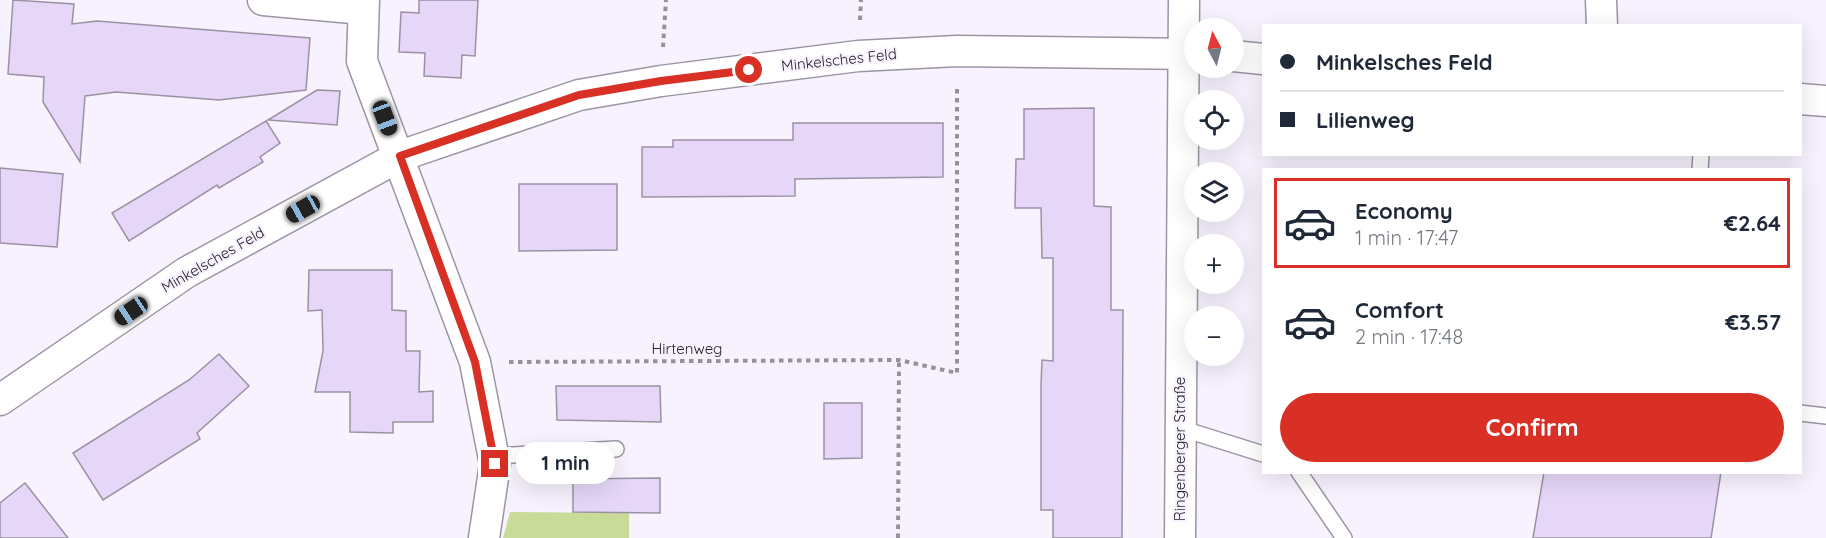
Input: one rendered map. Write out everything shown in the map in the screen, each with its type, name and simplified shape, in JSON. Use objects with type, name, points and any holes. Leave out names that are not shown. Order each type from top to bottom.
[{"type":"street","points":[[264,0],[363,4],[363,61],[475,362],[495,464],[484,538]]},
{"type":"street","name":"Ringenberger Straße","points":[[1184,0],[1186,18]]},
{"type":"street","points":[[1602,0],[1602,24]]},
{"type":"street","name":"Minkelsches Feld","points":[[0,400],[187,272],[400,156],[579,95],[661,81],[858,56],[957,51],[1184,53]]},
{"type":"street","points":[[1244,58],[1262,59]]},
{"type":"street","name":"Ringenberger Straße","points":[[1180,538],[1180,428],[1188,78]]},
{"type":"street","points":[[1802,99],[1826,101]]},
{"type":"lane","points":[[1802,413],[1826,417]]},
{"type":"lane","points":[[1180,428],[1262,454]]},
{"type":"lane","points":[[494,456],[616,449]]},
{"type":"lane","points":[[1300,474],[1344,538]]},
{"type":"path","points":[[661,81],[666,0]]},
{"type":"path","name":"Hirtenweg","points":[[475,362],[899,360],[957,373],[957,51]]},
{"type":"path","points":[[898,538],[899,360]]},
{"type":"green space","points":[[510,512],[629,513],[629,538],[503,538]]},
{"type":"building","points":[[13,0],[74,4],[72,24],[97,21],[310,38],[306,90],[219,100],[116,92],[85,96],[80,162],[43,102],[44,77],[8,74]]},
{"type":"building","points":[[419,0],[478,0],[475,56],[462,55],[461,78],[424,76],[425,53],[399,52],[401,12],[419,13]]},
{"type":"building","points":[[317,90],[340,91],[337,125],[268,120]]},
{"type":"building","points":[[1094,108],[1094,206],[1111,207],[1111,310],[1123,310],[1122,538],[1053,538],[1053,510],[1041,510],[1041,385],[1042,360],[1053,361],[1053,258],[1042,258],[1041,208],[1015,208],[1016,159],[1024,159],[1024,109]]},
{"type":"building","points":[[266,121],[280,143],[260,157],[263,162],[219,188],[217,185],[129,241],[112,213]]},
{"type":"building","points":[[793,123],[943,123],[943,177],[795,179],[795,196],[642,197],[642,147],[673,147],[673,140],[793,140]]},
{"type":"building","points":[[0,168],[63,174],[57,247],[0,243]]},
{"type":"building","points":[[519,184],[617,184],[617,250],[519,251]]},
{"type":"building","points":[[309,270],[392,270],[392,310],[406,311],[406,351],[420,351],[419,392],[433,391],[433,422],[393,422],[393,433],[350,432],[350,392],[315,392],[323,351],[322,310],[308,311]]},
{"type":"building","points":[[219,354],[249,386],[197,433],[200,439],[103,500],[73,453],[189,380]]},
{"type":"building","points":[[556,386],[660,386],[661,422],[557,420]]},
{"type":"building","points":[[824,403],[862,403],[862,458],[824,459]]},
{"type":"building","points":[[1544,474],[1721,474],[1711,538],[1533,538]]},
{"type":"building","points":[[660,478],[660,513],[573,512],[573,479]]},
{"type":"building","points":[[25,483],[68,538],[0,538],[0,503]]},
{"type":"route","points":[[495,464],[475,362],[400,156],[579,95],[661,81],[749,70]]}]
